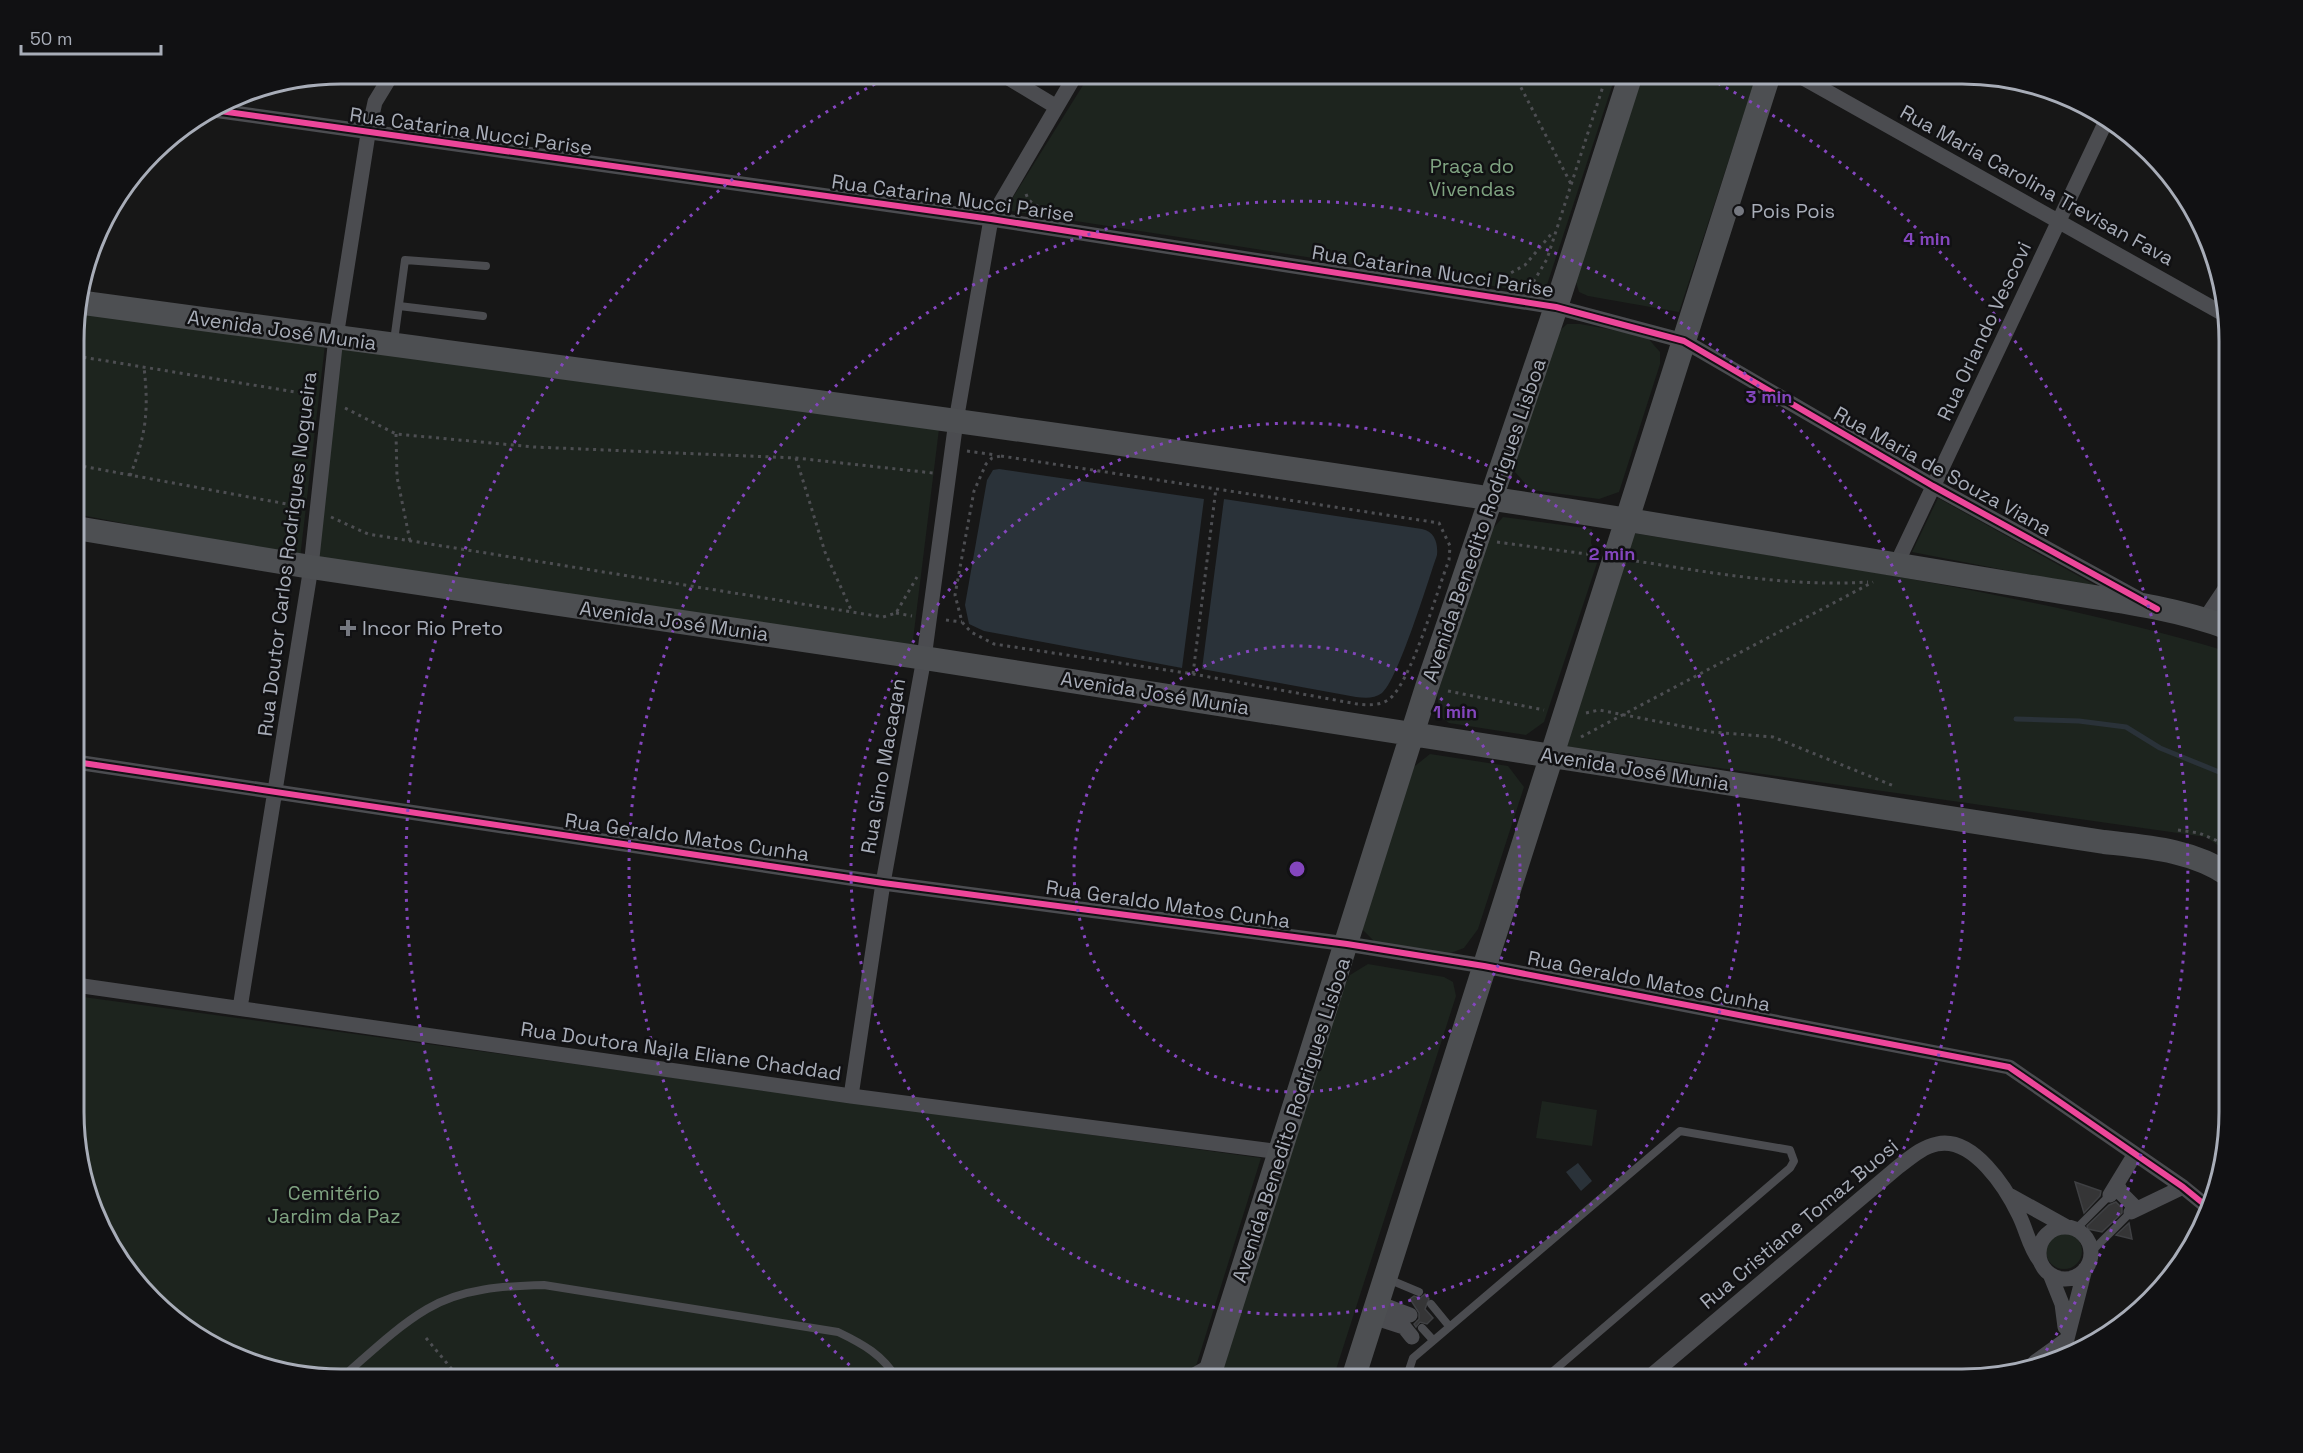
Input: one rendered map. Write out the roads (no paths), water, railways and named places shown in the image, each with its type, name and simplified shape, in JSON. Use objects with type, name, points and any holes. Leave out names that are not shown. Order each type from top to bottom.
[{"type":"main road","name":"Avenida Benedito Rodrigues Lisboa","points":[[1212,1369],[1426,687],[1556,307],[1628,84]]},
{"type":"main road","points":[[1356,1369],[1552,756],[1571,715],[1615,558],[1766,84]]},
{"type":"main road","name":"Avenida José Munia","points":[[87,303],[956,421],[1490,498],[1627,520],[1890,572],[2157,609],[2219,624]]},
{"type":"main road","name":"Avenida José Munia","points":[[84,529],[311,567],[924,658],[2104,842],[2168,849],[2219,868]]},
{"type":"street","name":"Rua Doutor Carlos Rodrigues Nogueira","points":[[240,1008],[311,567],[336,338],[368,134],[375,102],[386,84]]},
{"type":"street","points":[[1019,84],[1055,106]]},
{"type":"street","name":"Rua Gino Macagan","points":[[851,1096],[883,883],[924,658],[956,421],[991,219],[1069,84]]},
{"type":"street","name":"Rua Maria Carolina Trevisan Fava","points":[[1814,84],[2217,311]]},
{"type":"street","name":"Rua Catarina Nucci Parise","points":[[225,112],[368,134],[991,219],[1556,307],[1684,341]]},
{"type":"street","name":"Rua Orlando Vescovi","points":[[1890,572],[2104,126]]},
{"type":"street","name":"Rua Maria de Souza Viana","points":[[1684,341],[1933,486],[2157,609]]},
{"type":"street","points":[[2205,619],[2219,598]]},
{"type":"street","name":"Rua Geraldo Matos Cunha","points":[[84,763],[883,883],[1347,944],[1484,966],[2008,1067],[2183,1186],[2202,1202]]},
{"type":"street","name":"Rua Doutora Najla Eliane Chaddad","points":[[84,986],[851,1096],[1281,1152]]},
{"type":"street","name":"Rua Cristiane Tomaz Buosi","points":[[1659,1369],[1922,1149],[1939,1143],[1958,1145],[1980,1159],[2009,1195],[2021,1218],[2031,1249],[2040,1261]]},
{"type":"street","points":[[2135,1154],[2113,1189],[2122,1194],[2134,1210],[2183,1186]]},
{"type":"street","name":"Rua Cristiane Tomaz Buosi","points":[[2009,1195],[2046,1218],[2072,1228]]},
{"type":"street","points":[[2045,1355],[2067,1339],[2091,1252],[2084,1235],[2072,1228],[2057,1227],[2048,1233],[2038,1251],[2040,1261],[2050,1274],[2062,1304],[2067,1339]]},
{"type":"street","points":[[2050,1274],[2068,1278],[2085,1269]]},
{"type":"street","points":[[1375,1310],[1410,1315]]},
{"type":"street","points":[[1375,1310],[1417,1332]]},
{"type":"lane","points":[[394,345],[405,260],[486,266]]},
{"type":"lane","points":[[399,306],[483,316]]},
{"type":"lane","points":[[1409,1369],[1413,1358],[1433,1340],[1680,1131],[1790,1150],[1794,1161],[1790,1168],[1556,1369]]},
{"type":"lane","points":[[2072,1228],[2113,1189]]},
{"type":"lane","points":[[2091,1252],[2134,1210]]},
{"type":"lane","points":[[1385,1278],[1419,1292]]},
{"type":"lane","points":[[352,1369],[428,1308],[464,1294],[498,1286],[544,1285],[838,1332],[866,1345],[891,1369]]},
{"type":"lane","points":[[1431,1304],[1449,1326]]},
{"type":"lane","points":[[1417,1332],[1433,1340]]},
{"type":"lane","points":[[1417,1332],[1424,1348]]},
{"type":"waterway","points":[[2016,719],[2079,721],[2126,727],[2160,748],[2219,772]]},
{"type":"place","name":"Pois Pois","points":[[1739,211]]},
{"type":"place","name":"Incor Rio Preto","points":[[348,628]]},
{"type":"park label","name":"Praça do Vivendas","points":[[1472,178]]},
{"type":"park label","name":"Cemitério Jardim da Paz","points":[[334,1204]]}]
